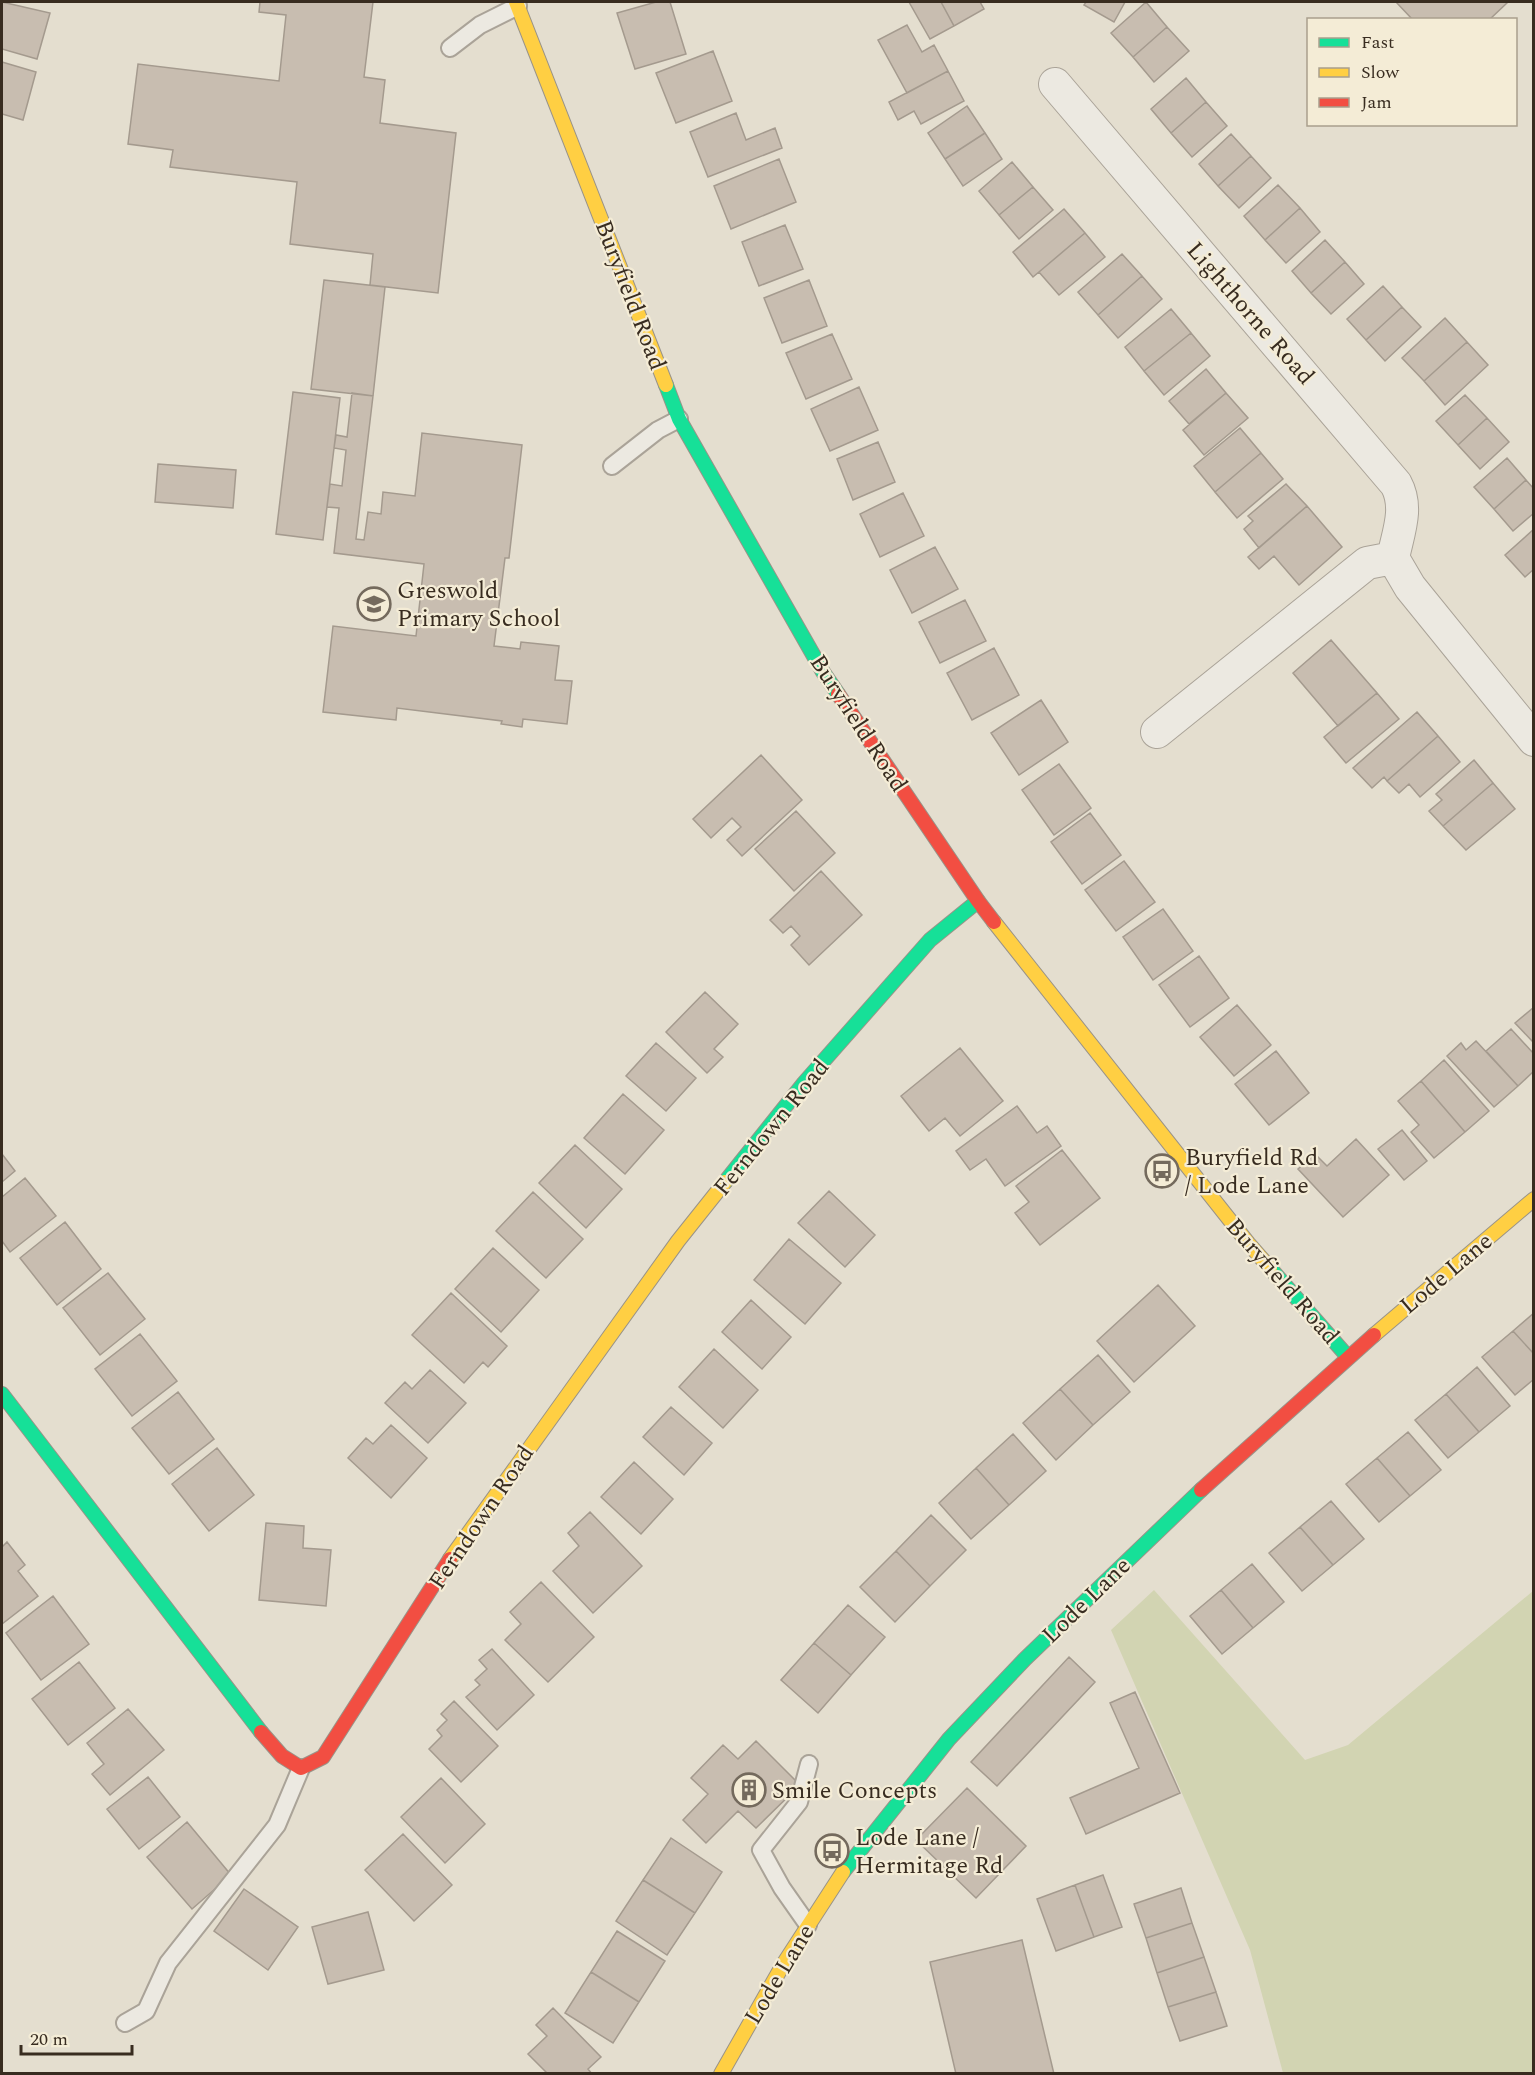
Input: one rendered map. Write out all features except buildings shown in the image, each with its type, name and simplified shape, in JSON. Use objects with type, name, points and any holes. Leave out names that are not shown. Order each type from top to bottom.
[{"type":"street","name":"Buryfield Road","points":[[517,4],[679,418],[824,672],[978,901],[1241,1234],[1348,1357]]},
{"type":"street","name":"Lighthorne Road","points":[[1055,84],[1396,484],[1402,495],[1404,506],[1393,558]]},
{"type":"street","points":[[1157,732],[1367,563],[1393,558],[1410,587],[1533,740]]},
{"type":"street","name":"Ferndown Road","points":[[301,1768],[323,1757],[460,1543],[678,1240],[804,1083],[930,940],[978,901]]},
{"type":"street","name":"Lode Lane","points":[[721,2073],[834,1884],[935,1756],[1025,1659],[1225,1467],[1348,1357],[1533,1199]]},
{"type":"street","points":[[2,1394],[264,1736],[282,1756],[301,1768]]},
{"type":"lane","points":[[450,48],[480,25],[517,4]]},
{"type":"lane","points":[[612,466],[657,430],[679,418]]},
{"type":"lane","points":[[808,1925],[782,1888],[761,1850],[799,1802],[809,1764]]},
{"type":"lane","points":[[125,2023],[146,2011],[168,1963],[277,1825],[301,1768]]},
{"type":"green space","points":[[1154,1590],[1305,1760],[1348,1745],[1533,1591],[1533,2073],[1283,2073],[1250,1950],[1111,1630]]},
{"type":"traffic: fast","points":[[666,385],[679,419],[823,672],[838,694]]},
{"type":"traffic: fast","points":[[725,1182],[804,1083],[930,940],[978,901]]},
{"type":"traffic: fast","points":[[1270,1268],[1348,1357]]},
{"type":"traffic: fast","points":[[2,1394],[261,1732]]},
{"type":"traffic: fast","points":[[843,1872],[949,1739],[1025,1659],[1201,1490]]},
{"type":"traffic: slow","points":[[516,2],[666,385]]},
{"type":"traffic: slow","points":[[994,922],[1270,1268]]},
{"type":"traffic: slow","points":[[450,1559],[678,1241],[725,1182]]},
{"type":"traffic: slow","points":[[1374,1335],[1534,1199]]},
{"type":"traffic: slow","points":[[721,2074],[784,1963],[843,1872]]},
{"type":"traffic: jam","points":[[838,694],[994,922]]},
{"type":"traffic: jam","points":[[1201,1490],[1374,1335]]},
{"type":"traffic: jam","points":[[261,1732],[282,1756],[301,1768],[323,1757],[450,1559]]},
{"type":"place","name":"Greswold Primary School","points":[[374,604]]},
{"type":"place","name":"Buryfield Rd / Lode Lane","points":[[1162,1171]]},
{"type":"place","name":"Smile Concepts","points":[[749,1790]]},
{"type":"place","name":"Lode Lane / Hermitage Rd","points":[[832,1851]]}]
